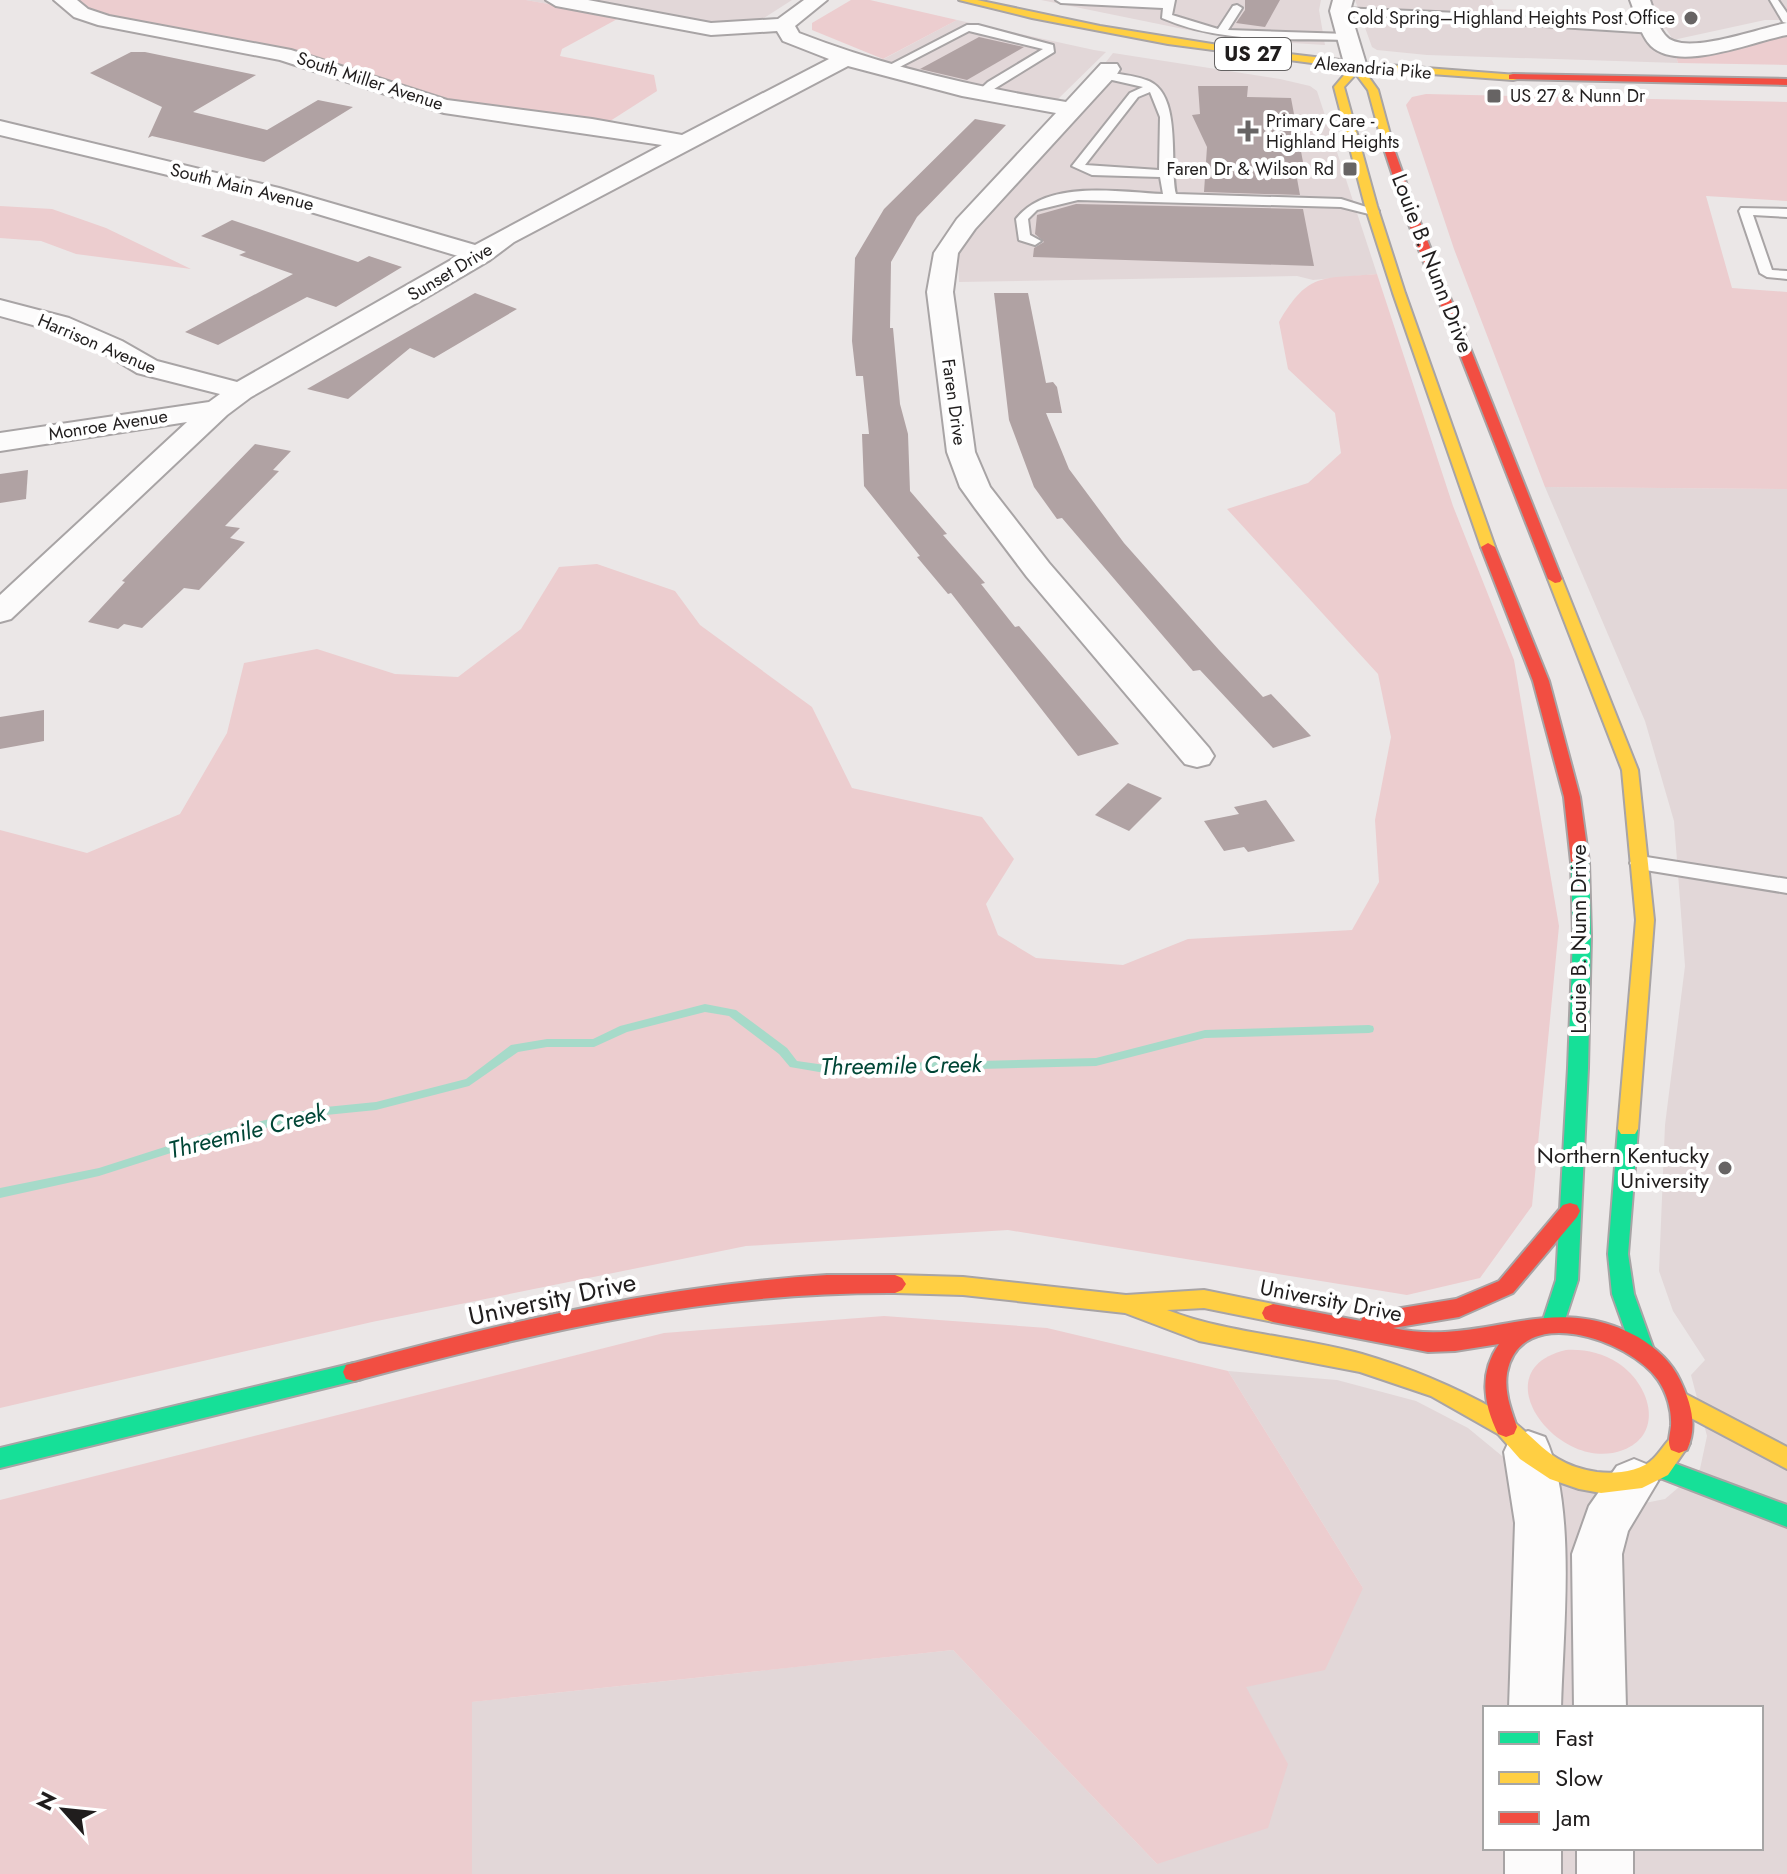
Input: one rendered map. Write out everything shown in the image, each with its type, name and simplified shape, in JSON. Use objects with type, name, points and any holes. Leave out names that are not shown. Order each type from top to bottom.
[{"type":"main road","name":"Alexandria Pike","points":[[964,0],[1149,40],[1356,67],[1534,78],[1787,82]]},
{"type":"main road","name":"Louie B. Nunn Drive","points":[[1553,1323],[1567,1280],[1582,936],[1580,846],[1572,797],[1541,681],[1470,502],[1370,203],[1365,129],[1373,90],[1356,67],[1339,87],[1365,129],[1414,222],[1630,770],[1645,920],[1618,1254],[1623,1294],[1643,1350]]},
{"type":"main road","points":[[1345,1327],[1459,1308],[1506,1287],[1570,1211]]},
{"type":"main road","name":"University Drive","points":[[0,1458],[327,1380],[443,1348],[600,1313],[724,1293],[851,1282],[963,1286],[1126,1304],[1204,1299],[1427,1343],[1471,1341],[1553,1323],[1601,1328],[1643,1350],[1666,1374],[1680,1401]]},
{"type":"main road","name":"University Drive","points":[[1126,1304],[1199,1332],[1360,1363],[1438,1389],[1517,1440],[1558,1472],[1579,1479],[1601,1483],[1647,1475],[1787,1516]]},
{"type":"main road","points":[[1517,1440],[1494,1399],[1494,1372],[1506,1347],[1526,1330]]},
{"type":"main road","points":[[1680,1401],[1787,1459]]},
{"type":"main road","points":[[1647,1475],[1677,1448],[1683,1429],[1680,1401]]},
{"type":"street","name":"South Miller Avenue","points":[[64,0],[81,13],[105,21],[284,54],[444,106],[574,123],[681,142]]},
{"type":"street","points":[[556,0],[711,29],[784,24],[817,0]]},
{"type":"street","points":[[1640,0],[1663,45],[1698,50],[1787,28]]},
{"type":"street","points":[[1341,6],[1356,67]]},
{"type":"street","points":[[784,24],[790,37],[886,70],[981,94],[1069,109]]},
{"type":"street","name":"Sunset Drive","points":[[0,612],[217,409],[241,391],[481,255],[505,237],[681,142],[847,58]]},
{"type":"street","name":"Faren Drive","points":[[1106,72],[954,238],[942,264],[940,292],[958,437],[969,474],[985,502],[1038,570],[1197,756]]},
{"type":"street","name":"South Main Avenue","points":[[0,128],[271,193],[481,255]]},
{"type":"street","name":"Harrison Avenue","points":[[0,308],[60,324],[147,367],[241,391]]},
{"type":"street","name":"Monroe Avenue","points":[[0,442],[217,409]]},
{"type":"street","points":[[1517,1440],[1540,1523],[1535,1706]]},
{"type":"street","points":[[1600,1706],[1597,1554],[1606,1522],[1647,1475]]},
{"type":"street","points":[[1533,1850],[1533,1874]]},
{"type":"street","points":[[1605,1850],[1605,1874]]},
{"type":"lane","points":[[1061,0],[1169,2],[1166,16],[1180,24],[1271,37],[1314,34],[1348,37]]},
{"type":"lane","points":[[1774,2],[1787,20]]},
{"type":"lane","points":[[1341,6],[1654,30]]},
{"type":"lane","points":[[1222,32],[1237,8]]},
{"type":"lane","points":[[1510,19],[1513,40]]},
{"type":"lane","points":[[886,70],[967,28],[978,28],[1049,47],[1048,52],[992,84],[981,94]]},
{"type":"lane","points":[[1106,72],[1145,83],[1158,92],[1166,117],[1165,174],[1170,198]]},
{"type":"lane","points":[[1151,87],[1134,95],[1078,166],[1092,171],[1165,174]]},
{"type":"lane","points":[[1035,241],[1024,237],[1021,230],[1025,214],[1037,202],[1057,196],[1370,203]]},
{"type":"lane","points":[[1787,213],[1745,211],[1767,273],[1787,275]]},
{"type":"lane","points":[[1640,863],[1787,886]]},
{"type":"shaded area","points":[[74,0],[526,0],[621,17],[562,49],[560,56],[654,75],[657,91],[607,123],[484,110],[83,9]]},
{"type":"shaded area","points":[[526,0],[792,0],[764,18],[757,33],[737,33],[704,32]]},
{"type":"shaded area","points":[[851,0],[870,0],[957,20],[883,59],[812,30],[812,23]]},
{"type":"shaded area","points":[[1041,0],[1321,0],[1319,10],[1325,45],[1188,30]]},
{"type":"shaded area","points":[[1355,0],[1492,0],[1496,9],[1636,14],[1650,46],[1675,54],[1678,63],[1427,55],[1377,50],[1372,47]]},
{"type":"shaded area","points":[[1650,0],[1787,0],[1787,20],[1765,20],[1673,40],[1662,28]]},
{"type":"shaded area","points":[[957,20],[1106,52],[1057,100],[1051,101],[974,88],[878,62]]},
{"type":"shaded area","points":[[1787,32],[1787,65],[1678,63],[1675,54],[1707,54]]},
{"type":"shaded area","points":[[1113,53],[1280,79],[1310,86],[1317,91],[1377,274],[1313,280],[1297,276],[959,282],[958,253],[988,213],[1119,71],[1102,67]]},
{"type":"shaded area","points":[[1426,94],[1787,102],[1787,201],[1706,196],[1732,288],[1787,292],[1787,489],[1545,487],[1454,249],[1406,105],[1412,97]]},
{"type":"shaded area","points":[[0,206],[52,209],[106,228],[191,269],[76,254],[41,241],[0,238]]},
{"type":"shaded area","points":[[1377,274],[1453,506],[1514,660],[1559,926],[1532,1206],[1480,1278],[1407,1295],[1008,1230],[746,1246],[372,1322],[0,1408],[0,830],[87,853],[180,814],[227,733],[244,663],[317,649],[395,674],[458,677],[521,629],[559,567],[597,564],[675,591],[700,625],[812,707],[852,788],[982,817],[1014,859],[986,904],[998,935],[1036,958],[1123,965],[1188,939],[1352,930],[1379,882],[1375,820],[1391,737],[1378,674],[1227,509],[1308,483],[1341,453],[1335,413],[1288,369],[1279,322],[1299,294],[1319,281]]},
{"type":"shaded area","name":"Northern Kentucky University","points":[[1545,487],[1787,489],[1787,1874],[472,1874],[471,1702],[953,1650],[1157,1864],[1287,1763],[1245,1687],[1363,1588],[1228,1371],[1337,1380],[1416,1401],[1468,1428],[1502,1456],[1640,1504],[1665,1499],[1700,1469],[1707,1436],[1691,1375],[1705,1360],[1673,1311],[1659,1271],[1665,1125],[1685,966],[1674,821],[1645,721]]},
{"type":"shaded area","points":[[884,1316],[1047,1328],[1228,1371],[1363,1588],[1325,1670],[1246,1687],[1288,1764],[1268,1828],[1157,1864],[953,1650],[472,1702],[472,1874],[0,1874],[0,1500],[664,1333]]},
{"type":"shaded area","points":[[1566,1350],[1587,1351],[1606,1357],[1618,1363],[1638,1383],[1645,1395],[1648,1420],[1645,1432],[1636,1442],[1623,1450],[1599,1454],[1575,1448],[1554,1435],[1538,1417],[1529,1397],[1529,1378],[1541,1361]]},
{"type":"building","points":[[1245,0],[1280,0],[1265,27],[1236,23],[1245,10]]},
{"type":"building","points":[[979,37],[1024,47],[967,80],[920,69]]},
{"type":"building","points":[[131,52],[145,52],[256,75],[193,112],[267,130],[318,100],[353,107],[264,162],[152,136],[148,138],[162,107],[90,73]]},
{"type":"building","name":"Primary Care - Highland Heights","points":[[1198,86],[1248,86],[1247,97],[1291,98],[1303,162],[1294,162],[1300,195],[1204,192],[1207,147],[1192,115],[1200,114]]},
{"type":"building","points":[[975,119],[1006,125],[917,217],[891,262],[890,328],[893,328],[900,404],[908,434],[910,491],[985,583],[981,584],[1015,627],[1019,626],[1119,744],[1078,756],[951,593],[948,594],[917,557],[920,556],[864,486],[862,434],[869,434],[863,376],[856,376],[852,341],[855,258],[884,209]]},
{"type":"building","points":[[1076,204],[1303,209],[1314,266],[1033,257],[1034,248],[1044,242],[1035,234],[1037,215]]},
{"type":"building","points":[[232,220],[358,262],[369,256],[402,267],[336,307],[307,297],[218,345],[185,332],[293,274],[239,255],[246,252],[201,236]]},
{"type":"building","points":[[475,293],[517,309],[434,358],[410,348],[348,399],[307,389]]},
{"type":"building","points":[[994,293],[1028,293],[1046,383],[1053,382],[1057,387],[1062,413],[1046,413],[1069,469],[1124,543],[1219,650],[1263,697],[1271,694],[1311,736],[1273,748],[1200,670],[1193,671],[1062,518],[1057,519],[1034,487],[1009,420]]},
{"type":"building","points":[[255,444],[291,451],[273,470],[279,471],[225,526],[240,528],[230,538],[245,542],[199,590],[184,588],[142,628],[124,624],[118,629],[88,622],[125,582],[122,581]]},
{"type":"building","points":[[28,470],[26,499],[0,503],[0,474]]},
{"type":"building","points":[[44,710],[44,741],[0,749],[0,717]]},
{"type":"building","points":[[1128,783],[1162,798],[1129,831],[1095,815]]},
{"type":"building","points":[[1266,800],[1295,841],[1248,852],[1244,847],[1224,851],[1204,821],[1239,814],[1234,807]]},
{"type":"waterway","name":"Threemile Creek","points":[[0,1193],[99,1172],[202,1139],[316,1112],[376,1106],[469,1082],[515,1048],[547,1043],[594,1043],[624,1029],[705,1008],[732,1013],[783,1051],[794,1064],[825,1069],[1096,1062],[1205,1034],[1369,1029]]},
{"type":"traffic: fast","points":[[1553,1323],[1567,1280],[1578,1068],[1582,936],[1580,862]]},
{"type":"traffic: fast","points":[[1628,1129],[1618,1254],[1623,1294],[1643,1350]]},
{"type":"traffic: fast","points":[[0,1458],[354,1372]]},
{"type":"traffic: fast","points":[[1660,1468],[1787,1516]]},
{"type":"traffic: slow","points":[[964,0],[1100,29],[1237,51],[1374,68],[1513,77]]},
{"type":"traffic: slow","points":[[1389,149],[1373,90],[1356,67],[1339,87],[1371,206],[1488,547]]},
{"type":"traffic: slow","points":[[1555,579],[1630,770],[1645,920],[1628,1129]]},
{"type":"traffic: slow","points":[[895,1284],[963,1286],[1126,1304],[1204,1299],[1273,1313]]},
{"type":"traffic: slow","points":[[1126,1304],[1199,1332],[1360,1363],[1438,1389],[1506,1427],[1528,1452],[1558,1472],[1579,1479],[1601,1483],[1634,1481],[1660,1468],[1679,1443]]},
{"type":"traffic: slow","points":[[1680,1401],[1787,1459]]},
{"type":"traffic: jam","points":[[1513,77],[1787,82]]},
{"type":"traffic: jam","points":[[1389,149],[1414,222],[1555,579]]},
{"type":"traffic: jam","points":[[1488,547],[1541,681],[1572,797],[1580,862]]},
{"type":"traffic: jam","points":[[1371,1322],[1459,1308],[1506,1287],[1570,1211]]},
{"type":"traffic: jam","points":[[354,1372],[486,1337],[691,1296],[759,1288],[895,1284]]},
{"type":"traffic: jam","points":[[1273,1313],[1428,1343],[1455,1342],[1558,1325],[1584,1326],[1609,1332],[1644,1353],[1666,1374],[1681,1410],[1679,1443]]},
{"type":"traffic: jam","points":[[1506,1427],[1497,1398],[1496,1374],[1505,1352],[1526,1330]]},
{"type":"place","name":"Cold Spring–Highland Heights Post Office","points":[[1691,18]]},
{"type":"place","name":"US 27 & Nunn Dr","points":[[1494,96]]},
{"type":"place","name":"Primary Care - Highland Heights","points":[[1248,131]]},
{"type":"place","name":"Faren Dr & Wilson Rd","points":[[1350,169]]},
{"type":"place","name":"Northern Kentucky University","points":[[1725,1168]]}]
